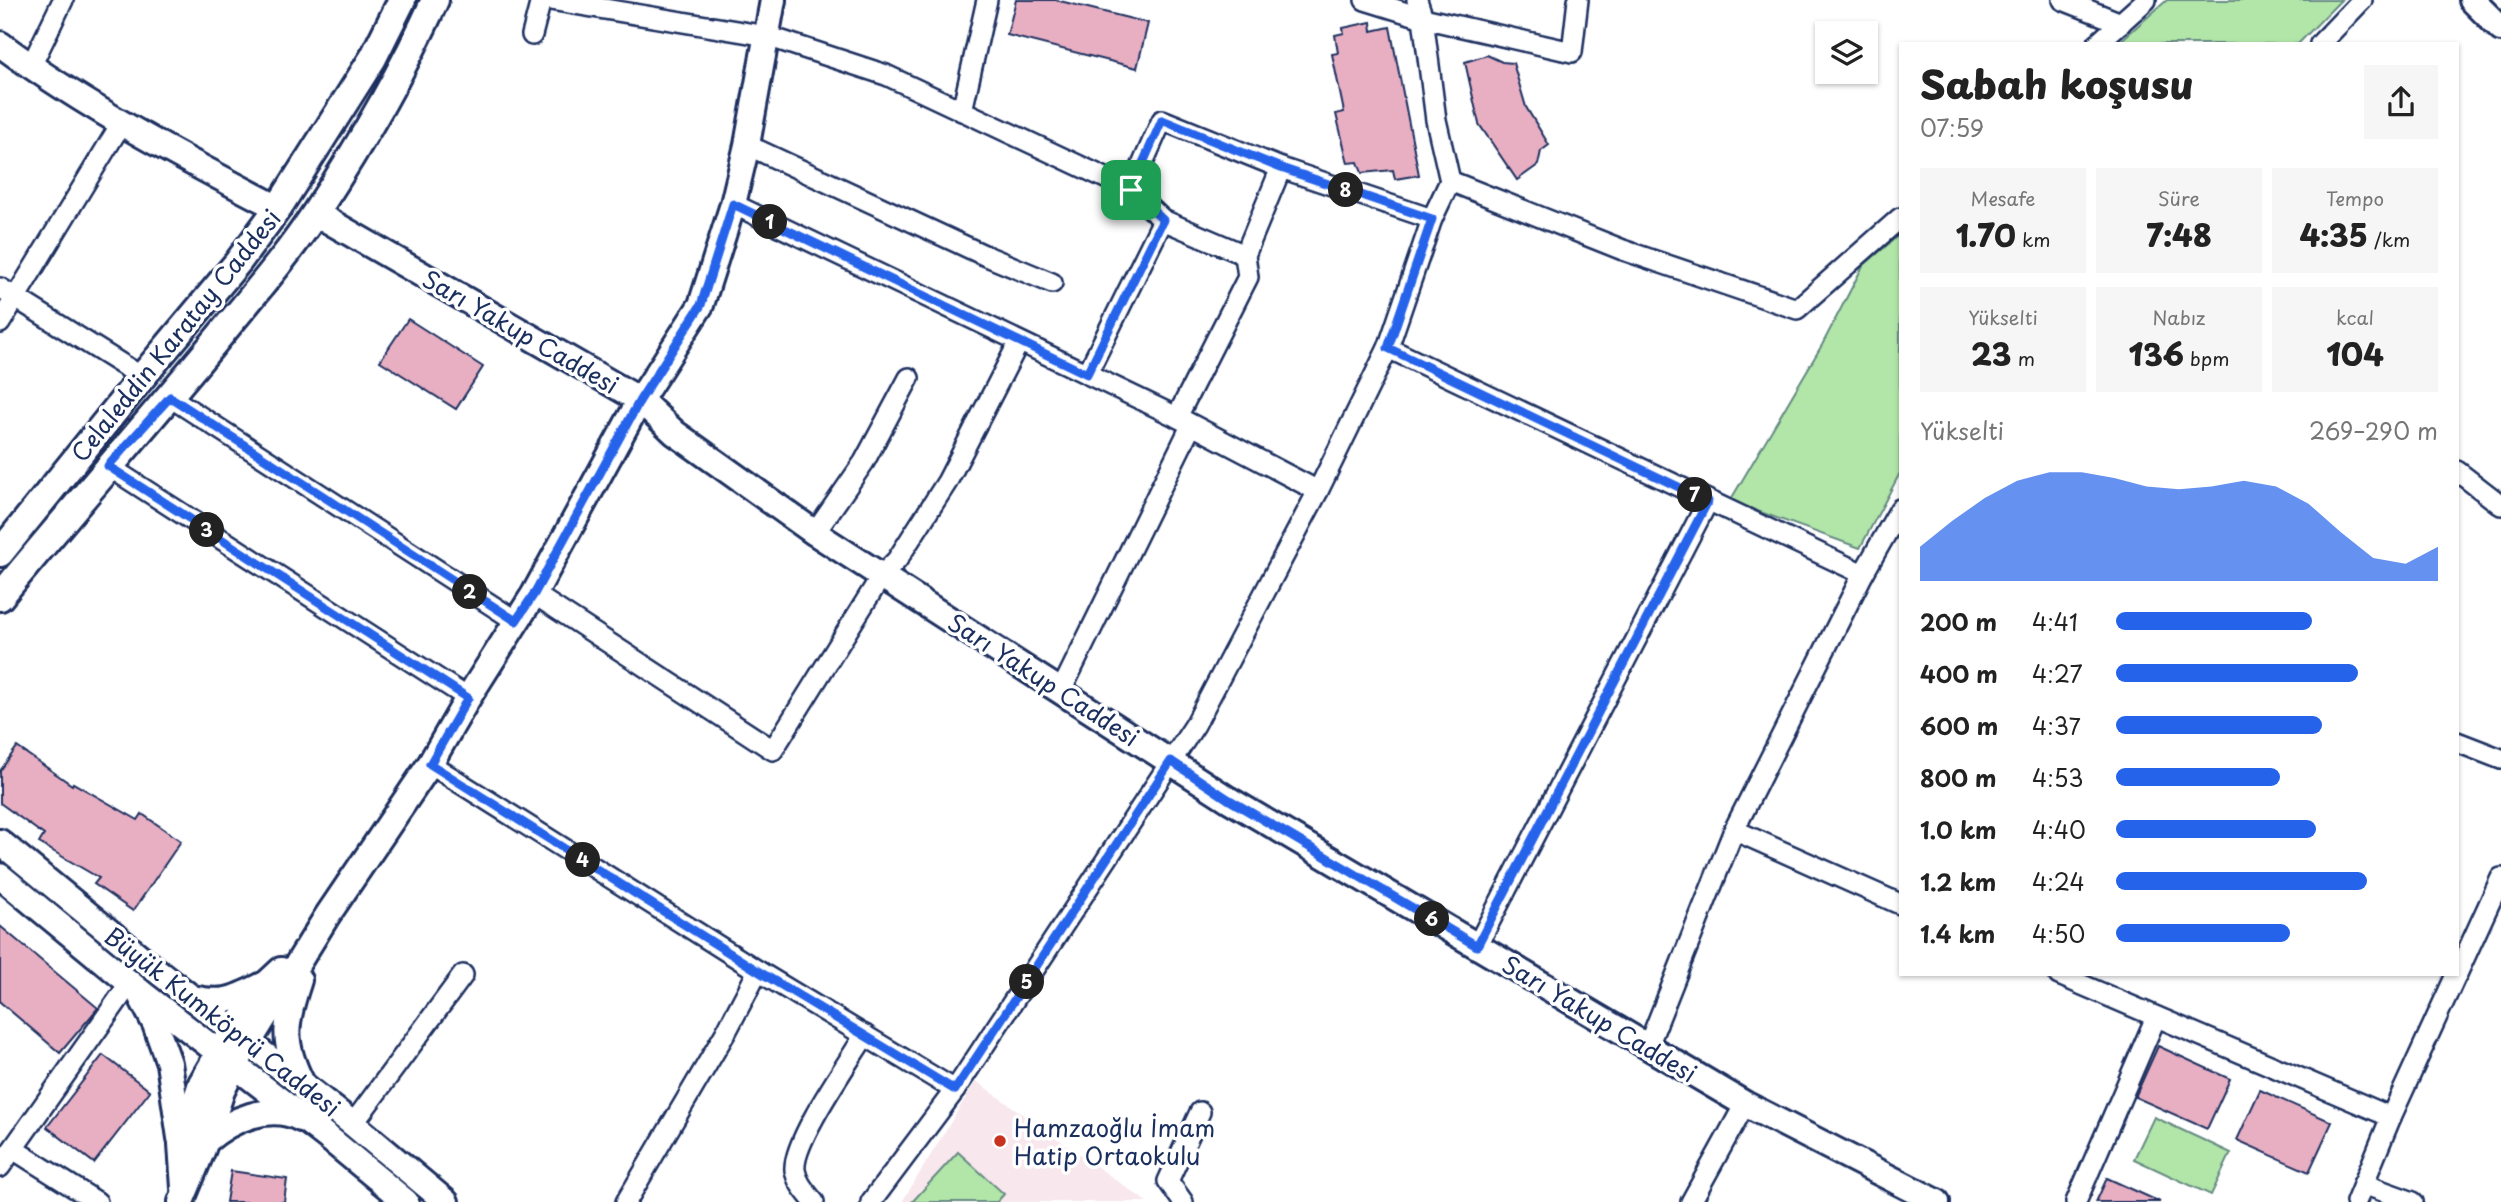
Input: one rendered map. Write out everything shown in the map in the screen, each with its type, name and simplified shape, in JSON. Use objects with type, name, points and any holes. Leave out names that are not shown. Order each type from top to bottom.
[{"type":"main road","name":"Celaleddin Karatay Caddesi","points":[[0,553],[239,262],[278,208],[373,58],[402,0]]},
{"type":"main road","name":"Celaleddin Karatay Caddesi","points":[[0,597],[108,466],[170,397],[316,213],[389,92],[435,0]]},
{"type":"street","points":[[31,66],[63,0]]},
{"type":"street","points":[[532,34],[541,0]]},
{"type":"street","points":[[550,0],[767,36],[886,75],[1131,190],[1163,220],[1245,255]]},
{"type":"street","points":[[181,1144],[201,1083],[227,1059],[313,940],[430,764],[534,594],[640,400],[701,305],[733,204],[747,145],[773,0]]},
{"type":"street","points":[[961,111],[988,0]]},
{"type":"street","points":[[1365,0],[1420,9],[1572,52],[1578,0]]},
{"type":"street","points":[[2063,0],[2121,23]]},
{"type":"street","points":[[2322,42],[2362,0]]},
{"type":"street","points":[[2472,0],[2501,29]]},
{"type":"street","points":[[2099,42],[2141,2]]},
{"type":"street","points":[[871,1202],[955,1090],[1195,725],[1318,491],[1388,348],[1432,219],[1450,181],[1436,120],[1420,9]]},
{"type":"street","points":[[0,44],[121,124],[278,208]]},
{"type":"street","points":[[1131,190],[1162,120],[1281,168],[1432,219]]},
{"type":"street","points":[[0,323],[8,293],[121,124]]},
{"type":"street","points":[[747,145],[984,255],[1052,283]]},
{"type":"street","points":[[1061,691],[1248,277],[1245,255],[1281,168]]},
{"type":"street","points":[[1450,181],[1623,250],[1797,309],[1899,219]]},
{"type":"street","points":[[733,204],[1184,421],[1318,491]]},
{"type":"street","name":"Sarı Yakup Caddesi","points":[[316,213],[640,400],[675,433],[815,533],[1228,799],[1745,1104],[1937,1202]]},
{"type":"street","points":[[1087,374],[1163,220]]},
{"type":"street","points":[[8,293],[142,377]]},
{"type":"street","points":[[534,594],[773,750],[882,575],[897,560],[947,482],[1019,342]]},
{"type":"street","points":[[1388,348],[1863,574]]},
{"type":"street","points":[[815,533],[864,462],[909,378]]},
{"type":"street","points":[[170,397],[516,621]]},
{"type":"street","points":[[108,466],[468,698]]},
{"type":"street","points":[[2459,473],[2501,505]]},
{"type":"street","points":[[1477,946],[1708,501]]},
{"type":"street","points":[[1647,1046],[1734,830],[1863,574],[1899,511]]},
{"type":"street","points":[[2459,743],[2501,759]]},
{"type":"street","points":[[430,764],[758,971],[955,1090]]},
{"type":"street","points":[[1734,830],[1899,904]]},
{"type":"street","name":"Büyük Kumköprü Caddesi","points":[[0,842],[353,1124],[446,1202]]},
{"type":"street","name":"Büyük Kumköprü Caddesi","points":[[0,876],[133,986],[313,1125],[406,1202]]},
{"type":"street","points":[[2459,970],[2501,878]]},
{"type":"street","points":[[191,997],[213,1003],[236,998],[267,983],[313,940]]},
{"type":"street","points":[[303,1085],[292,1063],[287,1044],[290,1009],[313,940]]},
{"type":"street","points":[[626,1202],[726,1032],[758,971]]},
{"type":"street","points":[[353,1124],[463,975]]},
{"type":"street","points":[[2064,976],[2085,980],[2156,1017],[2391,1117]]},
{"type":"street","points":[[2413,1202],[2360,1193],[2391,1117],[2456,976]]},
{"type":"street","points":[[241,1037],[267,983]]},
{"type":"street","points":[[0,1167],[133,986],[155,1024],[169,1063],[181,1144],[183,1197]]},
{"type":"street","points":[[2076,1202],[2156,1017]]},
{"type":"street","points":[[814,1202],[797,1180],[794,1167],[798,1151],[807,1129],[864,1035]]},
{"type":"street","points":[[183,1197],[206,1141],[222,1091],[227,1059]]},
{"type":"street","points":[[1691,1202],[1745,1104]]},
{"type":"street","points":[[206,1141],[220,1128],[252,1115],[289,1112],[313,1125]]},
{"type":"street","points":[[1183,1202],[1168,1181],[1200,1112]]},
{"type":"street","points":[[13,1149],[97,1202]]},
{"type":"shaded area","name":"Hamzaoğlu İmam Hatip Ortaokulu","points":[[976,1081],[1147,1202],[902,1202]]},
{"type":"green space","points":[[2167,0],[2341,0],[2300,42],[2119,42]]},
{"type":"green space","points":[[1899,235],[1899,475],[1860,548],[1730,501],[1822,345],[1863,266]]},
{"type":"green space","points":[[2154,1117],[2231,1153],[2211,1195],[2134,1159]]},
{"type":"green space","points":[[958,1152],[1004,1194],[997,1202],[912,1202]]},
{"type":"building","points":[[1016,0],[1056,0],[1148,23],[1137,68],[1007,35]]},
{"type":"building","points":[[1371,22],[1372,31],[1390,27],[1419,175],[1395,179],[1393,170],[1362,173],[1358,162],[1348,163],[1336,114],[1344,112],[1332,54],[1338,53],[1335,35],[1344,33],[1343,28]]},
{"type":"building","points":[[1487,55],[1502,62],[1513,63],[1526,107],[1549,145],[1541,151],[1538,165],[1517,180],[1479,124],[1465,62]]},
{"type":"building","points":[[408,319],[483,367],[456,409],[380,361]]},
{"type":"building","points":[[17,747],[72,785],[73,783],[138,820],[142,814],[181,841],[133,911],[94,884],[99,878],[39,843],[44,835],[0,803],[0,771]]},
{"type":"building","points":[[0,926],[98,1008],[60,1053],[0,1002]]},
{"type":"building","points":[[2158,1046],[2230,1079],[2207,1129],[2135,1097]]},
{"type":"building","points":[[103,1055],[150,1091],[94,1163],[47,1127]]},
{"type":"building","points":[[2260,1090],[2332,1122],[2309,1172],[2237,1140]]},
{"type":"building","points":[[231,1171],[287,1179],[284,1202],[226,1202]]},
{"type":"building","points":[[2107,1178],[2160,1202],[2096,1202]]},
{"type":"place","name":"Hamzaoğlu İmam Hatip Ortaokulu","points":[[1000,1141]]},
{"type":"route","points":[[1162,120],[1281,168],[1432,219],[1388,348],[1708,501],[1477,946],[1228,799],[1171,761],[955,1090],[758,971],[430,764],[468,698],[108,466],[170,397],[516,621],[534,594],[640,400],[701,305],[733,204],[1087,374],[1163,220],[1131,190],[1162,120]]}]
